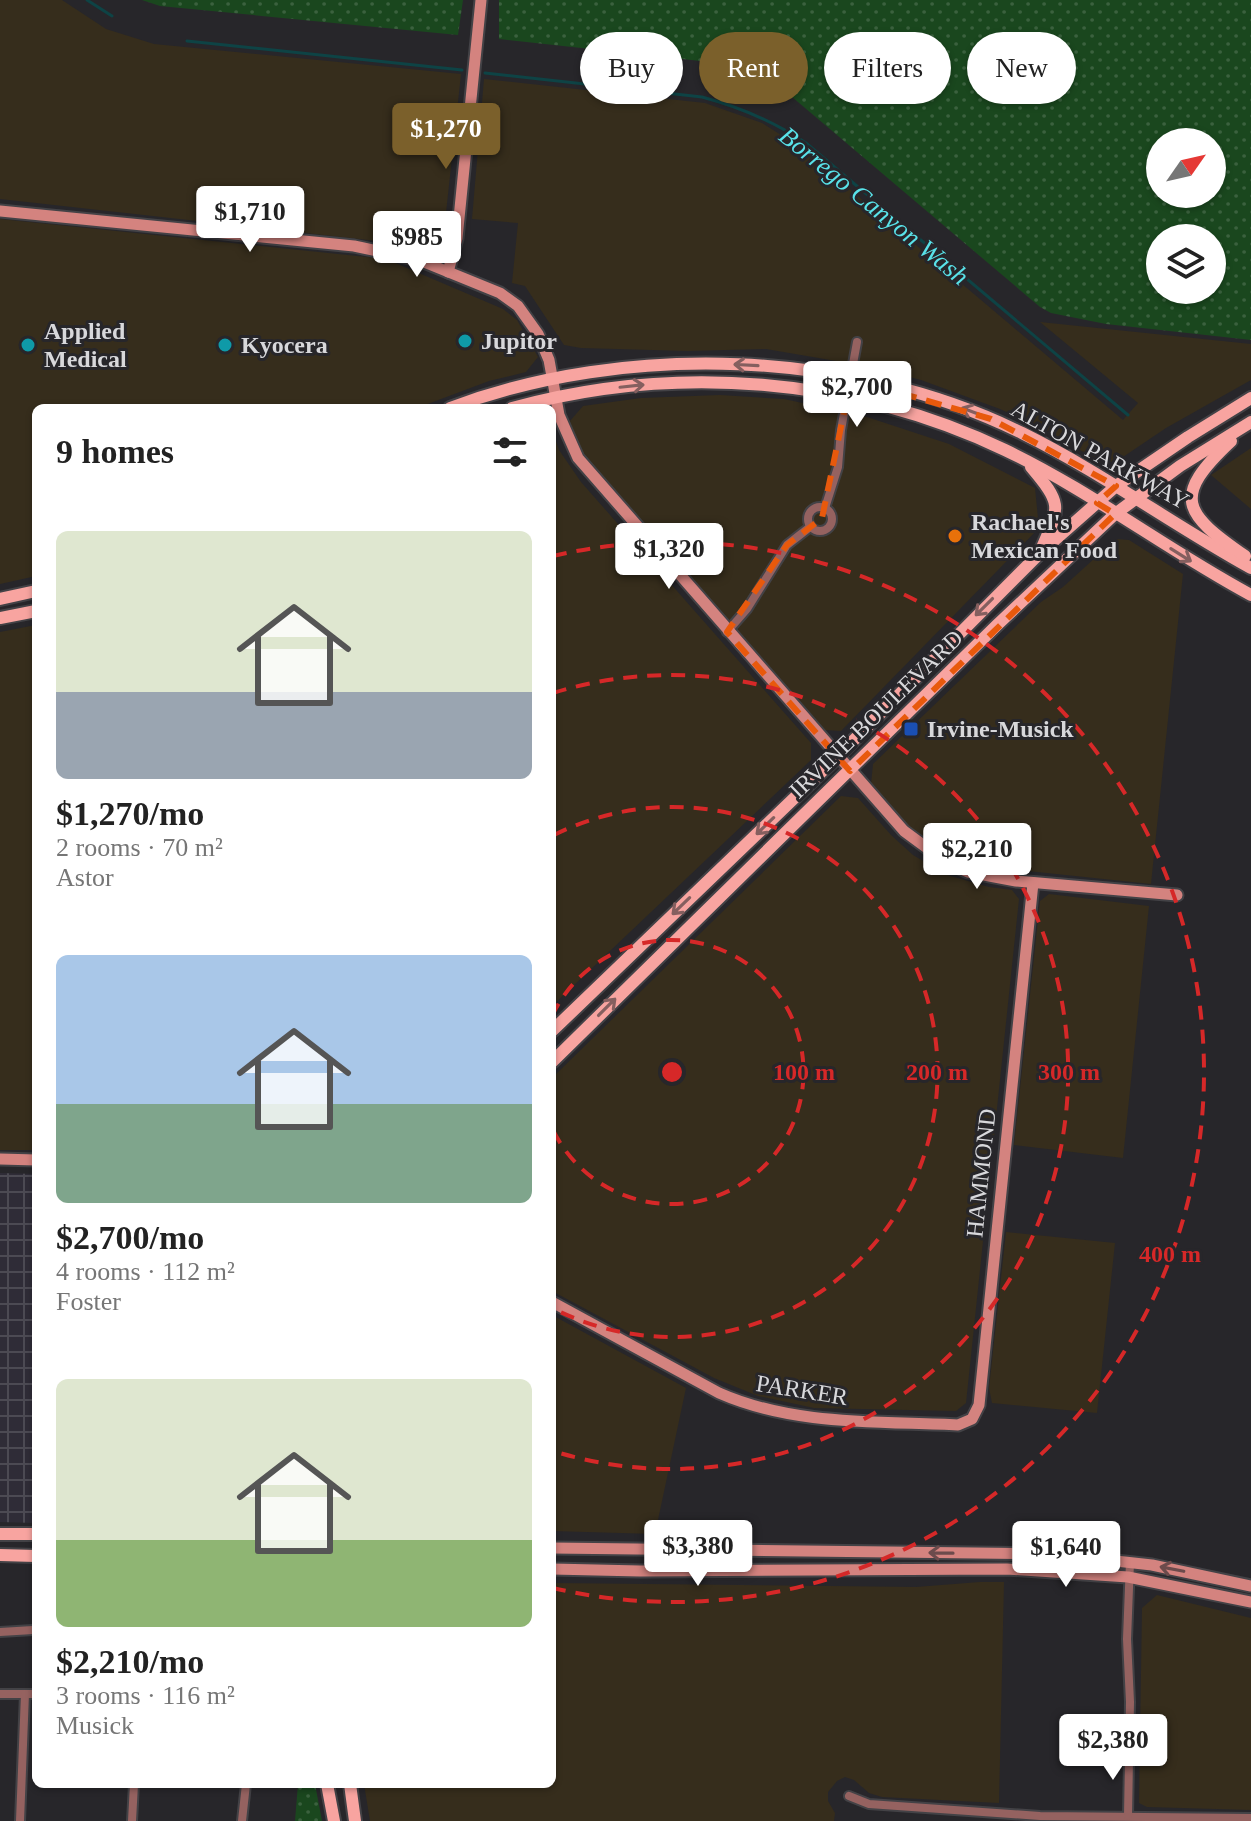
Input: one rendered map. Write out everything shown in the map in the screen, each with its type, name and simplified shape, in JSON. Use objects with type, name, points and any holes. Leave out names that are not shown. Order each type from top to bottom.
[{"type":"main road","name":"ALTON PARKWAY","points":[[464,404],[552,379],[625,367],[692,364],[790,369],[851,379],[910,392],[975,413],[1037,441],[1251,568]]},
{"type":"main road","name":"ALTON PARKWAY","points":[[529,404],[643,385],[715,382],[781,386],[848,397],[945,426],[1026,462],[1251,595]]},
{"type":"main road","name":"IRVINE BOULEVARD","points":[[556,1027],[838,756],[1040,553],[1116,486],[1251,398]]},
{"type":"main road","name":"IRVINE BOULEVARD","points":[[556,1058],[1018,604],[1115,514],[1135,497],[1251,423]]},
{"type":"main road","points":[[1251,423],[1200,471],[1195,480],[1192,504],[1209,530],[1251,560]]},
{"type":"main road","points":[[1026,462],[1052,492],[1057,506],[1040,553]]},
{"type":"main road","points":[[0,599],[32,592]]},
{"type":"main road","points":[[0,618],[32,612]]},
{"type":"main road","points":[[0,1534],[32,1534]]},
{"type":"main road","points":[[0,1555],[32,1556]]},
{"type":"main road","points":[[328,1788],[334,1821]]},
{"type":"main road","points":[[351,1788],[355,1821]]},
{"type":"street","points":[[448,272],[457,238],[481,0]]},
{"type":"street","points":[[0,211],[354,246],[390,252],[500,293],[518,306],[531,321],[544,347],[567,438],[578,458],[904,831],[946,862],[968,872],[1033,883],[1177,895]]},
{"type":"street","points":[[825,508],[838,467],[841,430],[857,342]]},
{"type":"street","points":[[810,527],[824,531],[831,525],[831,515],[825,508]]},
{"type":"street","points":[[810,527],[807,518],[812,510],[825,508]]},
{"type":"street","points":[[727,632],[747,609],[787,545],[810,527]]},
{"type":"street","name":"HAMMOND","points":[[972,1419],[979,1405],[1033,883]]},
{"type":"street","points":[[0,1159],[32,1160]]},
{"type":"street","name":"PARKER","points":[[556,1304],[719,1393],[745,1404],[818,1419],[958,1425],[972,1419]]},
{"type":"street","points":[[556,1548],[1052,1554],[1130,1562],[1251,1586]]},
{"type":"street","points":[[1128,1816],[1130,1562]]},
{"type":"street","points":[[556,1569],[1007,1569],[1128,1577],[1251,1602]]},
{"type":"street","points":[[0,1632],[32,1630]]},
{"type":"street","points":[[0,1694],[32,1694]]},
{"type":"street","points":[[20,1821],[25,1694]]},
{"type":"street","points":[[132,1821],[134,1788]]},
{"type":"street","points":[[242,1821],[246,1788]]},
{"type":"street","points":[[849,1796],[869,1804],[1040,1816],[1251,1818]]},
{"type":"highlighted area","points":[[851,379],[991,419],[1116,486],[1097,503],[1115,514],[850,771],[727,632],[787,545],[822,518]]},
{"type":"shaded area","points":[[0,0],[62,0],[106,29],[154,44],[461,74],[442,250],[431,256],[395,243],[0,199]]},
{"type":"shaded area","points":[[484,79],[580,89],[580,104],[683,104],[683,101],[708,104],[762,123],[800,147],[1123,420],[1138,403],[1040,322],[1251,344],[1251,380],[1166,428],[1117,461],[1102,463],[1044,429],[1000,409],[921,380],[871,367],[766,349],[688,351],[564,345],[525,286],[512,283],[518,223],[472,219]]},
{"type":"shaded area","points":[[0,219],[386,259],[503,309],[517,320],[538,357],[526,372],[489,381],[428,404],[32,404],[32,577],[0,584]]},
{"type":"shaded area","points":[[720,395],[784,399],[867,417],[949,444],[1035,488],[1039,528],[841,731],[825,730],[585,457],[575,440],[570,421],[583,406],[641,398]]},
{"type":"shaded area","points":[[556,441],[581,482],[811,743],[811,760],[556,1002]]},
{"type":"shaded area","points":[[1251,448],[1251,509],[1211,475]]},
{"type":"shaded area","points":[[1116,539],[1129,540],[1183,574],[1151,884],[990,867],[964,860],[933,845],[907,824],[871,784],[873,764],[1041,602],[1063,587]]},
{"type":"shaded area","points":[[32,626],[32,1150],[0,1150],[0,632]]},
{"type":"shaded area","points":[[841,796],[858,798],[913,855],[947,875],[1012,890],[1019,899],[966,1403],[956,1411],[814,1408],[758,1396],[714,1378],[556,1293],[556,1074]]},
{"type":"shaded area","points":[[1049,894],[1149,906],[1123,1158],[1014,1145],[1040,901]]},
{"type":"shaded area","points":[[0,1173],[32,1174],[32,1523],[0,1522]]},
{"type":"shaded area","points":[[1006,1232],[1115,1243],[1097,1413],[992,1403],[989,1388]]},
{"type":"shaded area","points":[[556,1317],[686,1388],[655,1534],[556,1531]]},
{"type":"shaded area","points":[[1004,1582],[999,1803],[882,1797],[869,1793],[854,1780],[845,1777],[828,1792],[828,1801],[835,1813],[834,1821],[370,1821],[365,1788],[556,1788],[556,1583],[916,1587]]},
{"type":"shaded area","points":[[1157,1595],[1251,1618],[1251,1810],[1147,1807],[1139,1803],[1142,1608]]},
{"type":"green space","points":[[142,0],[463,0],[458,35],[160,6]]},
{"type":"green space","points":[[499,0],[1251,0],[1251,340],[1106,324],[1051,313],[1040,307],[800,104],[808,104],[808,32],[699,32],[699,61],[683,59],[683,32],[580,32],[580,48],[499,39]]},
{"type":"green space","points":[[298,1788],[316,1788],[322,1821],[295,1821]]},
{"type":"waterway","name":"Borrego Canyon Wash","points":[[87,0],[112,16]]},
{"type":"waterway","name":"Borrego Canyon Wash","points":[[187,41],[462,70]]},
{"type":"waterway","name":"Borrego Canyon Wash","points":[[485,73],[702,97],[769,121],[806,143],[1128,415]]},
{"type":"place","name":"Jupitor","points":[[465,341]]},
{"type":"place","name":"Applied Medical","points":[[28,345]]},
{"type":"place","name":"Kyocera","points":[[225,345]]},
{"type":"place","name":"Rachael's Mexican Food","points":[[955,536]]},
{"type":"place","name":"Irvine-Musick","points":[[911,729]]}]
